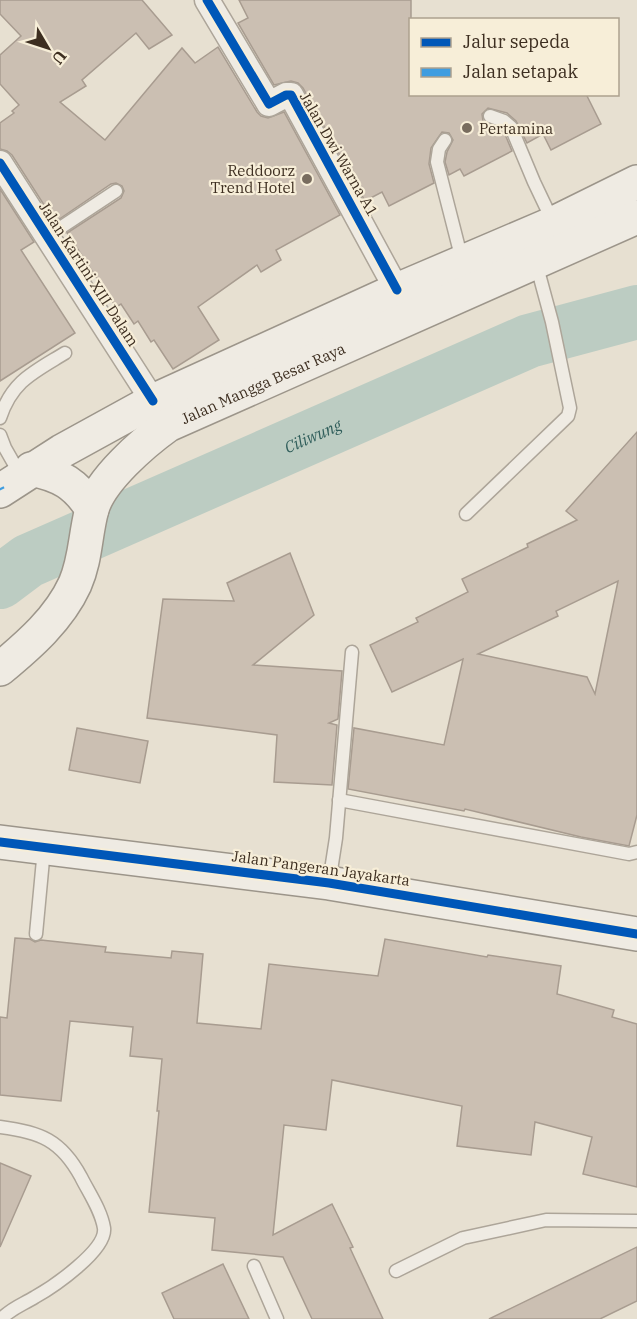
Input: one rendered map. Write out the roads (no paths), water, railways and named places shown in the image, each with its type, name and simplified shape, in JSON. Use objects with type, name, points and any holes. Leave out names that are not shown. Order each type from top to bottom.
[{"type":"main road","name":"Jalan Mangga Besar Raya","points":[[11,483],[153,401],[397,290],[554,223],[637,182]]},
{"type":"main road","name":"Jalan Mangga Besar Raya","points":[[0,669],[33,642],[58,612],[75,585],[85,554],[92,513],[104,486],[140,446],[168,425],[637,217]]},
{"type":"main road","points":[[11,483],[50,473],[67,481],[82,493],[92,513]]},
{"type":"main road","name":"Jalan Pangeran Jayakarta","points":[[0,843],[329,884],[637,934]]},
{"type":"street","name":"Jalan Dwi Warna A1","points":[[207,0],[269,104],[286,95],[291,95],[397,290]]},
{"type":"street","name":"Jalan Kartini XIII Dalam","points":[[0,163],[153,401]]},
{"type":"lane","points":[[490,116],[504,121],[511,127],[554,223]]},
{"type":"lane","points":[[445,140],[439,149],[437,162],[463,261]]},
{"type":"lane","points":[[48,236],[116,191]]},
{"type":"lane","points":[[466,514],[568,416],[570,408],[552,322],[536,261]]},
{"type":"lane","points":[[0,418],[6,401],[25,378],[65,353]]},
{"type":"lane","points":[[0,435],[5,448],[11,483]]},
{"type":"lane","points":[[329,884],[336,838],[352,652]]},
{"type":"lane","points":[[339,800],[629,854],[637,852]]},
{"type":"lane","points":[[36,934],[44,848]]},
{"type":"lane","points":[[0,1127],[23,1130],[50,1139],[61,1149],[79,1174],[99,1212],[105,1230],[100,1243],[84,1262],[35,1298],[12,1308],[1,1319]]},
{"type":"lane","points":[[396,1270],[463,1238],[546,1220],[637,1221]]},
{"type":"lane","points":[[254,1266],[277,1319]]},
{"type":"waterway","name":"Ciliwung","points":[[0,582],[28,561],[529,341],[637,312]]},
{"type":"place","name":"Pertamina","points":[[467,128]]},
{"type":"place","name":"Reddoorz Trend Hotel","points":[[307,179]]}]
